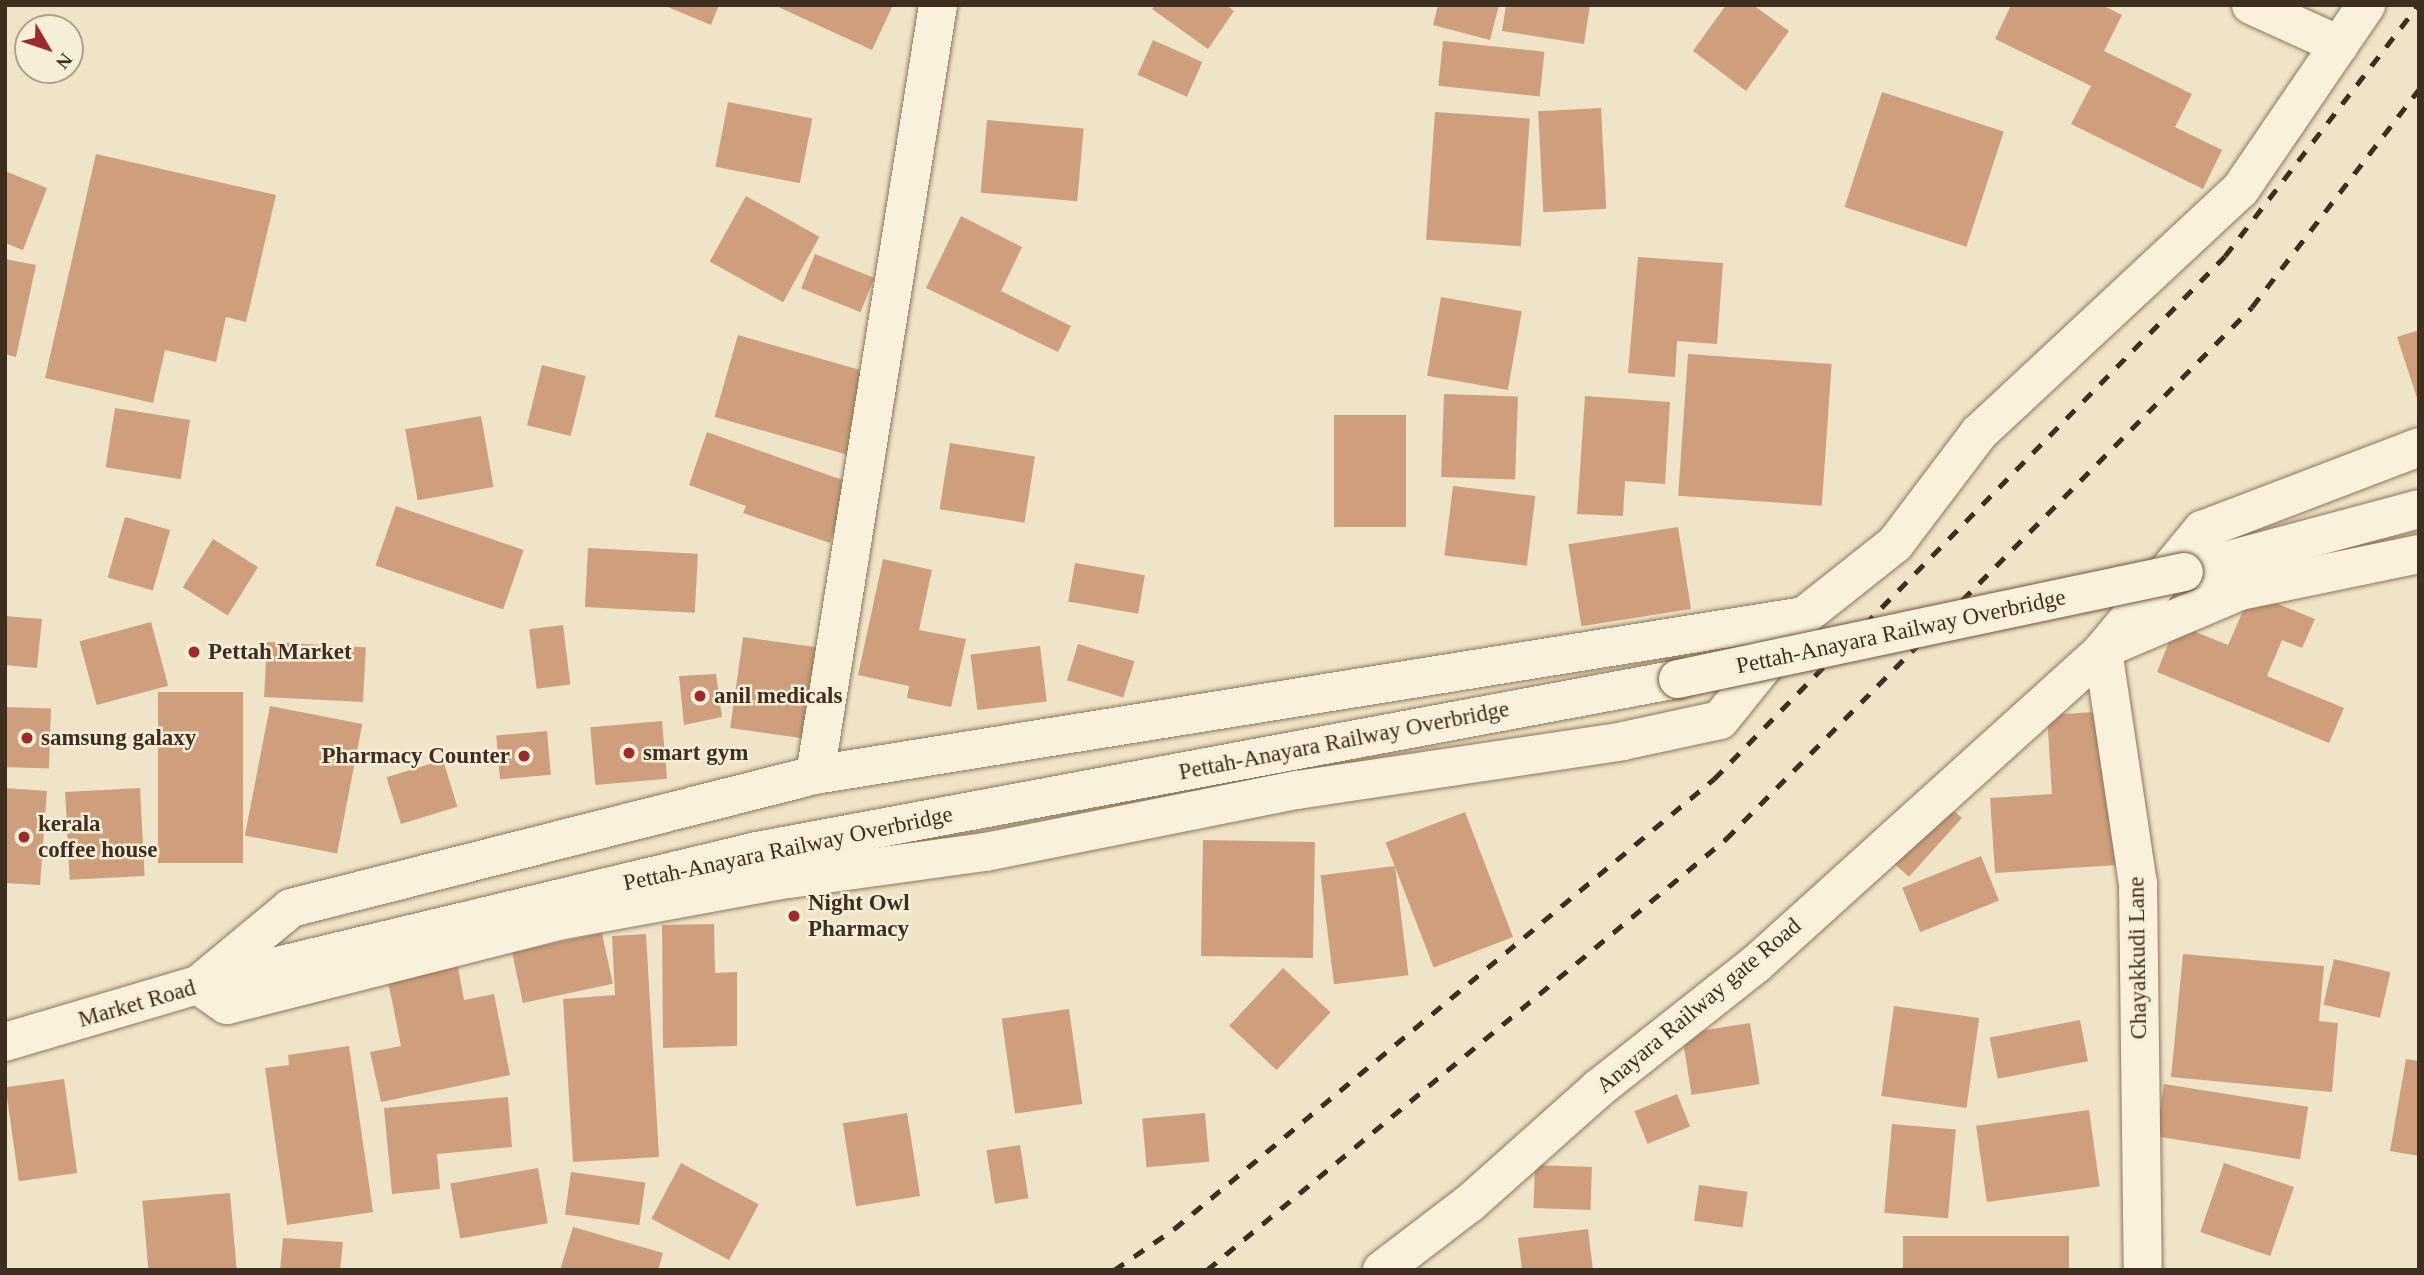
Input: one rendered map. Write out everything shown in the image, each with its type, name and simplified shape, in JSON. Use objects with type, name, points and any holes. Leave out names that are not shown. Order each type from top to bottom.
[{"type":"street","points":[[815,775],[937,5]]},
{"type":"street","points":[[2251,5],[2339,45]]},
{"type":"street","points":[[1804,616],[815,775],[291,908],[198,985],[227,1005],[564,920],[788,879],[986,852],[1297,790],[1623,741],[1720,720],[1804,616],[1895,544],[1979,433],[2240,191],[2366,5]]},
{"type":"street","points":[[2103,650],[2202,530],[2419,447]]},
{"type":"street","name":"Pettah-Anayara Railway Overbridge","points":[[269,968],[757,851],[1691,676],[2184,572],[2419,509]]},
{"type":"street","points":[[2103,650],[2240,590],[2419,554]]},
{"type":"street","name":"Anayara Railway gate Road","points":[[1382,1270],[1470,1203],[1599,1088],[1756,964],[2103,650]]},
{"type":"street","name":"Chayakkudi Lane","points":[[2103,650],[2138,883],[2143,1270]]},
{"type":"street","name":"Market Road","points":[[5,1042],[198,985],[269,968]]},
{"type":"building","points":[[663,5],[719,5],[711,25]]},
{"type":"building","points":[[774,5],[893,5],[872,50]]},
{"type":"building","points":[[1155,5],[1226,5],[1234,11],[1208,49],[1152,9]]},
{"type":"building","points":[[1438,5],[1499,5],[1490,40],[1433,25]]},
{"type":"building","points":[[1506,5],[1590,5],[1584,44],[1502,31]]},
{"type":"building","points":[[1726,5],[1753,5],[1789,31],[1746,91],[1693,51]]},
{"type":"building","points":[[2011,5],[2102,5],[2122,15],[2104,51],[2192,94],[2175,127],[2222,150],[2203,189],[2071,124],[2091,86],[1995,39]]},
{"type":"building","points":[[1153,40],[1202,62],[1187,97],[1138,75]]},
{"type":"building","points":[[1443,41],[1544,52],[1540,96],[1438,86]]},
{"type":"building","points":[[1882,92],[2004,132],[1966,247],[1845,207]]},
{"type":"building","points":[[728,102],[812,118],[800,183],[715,167]]},
{"type":"building","points":[[1601,108],[1606,209],[1543,212],[1538,111]]},
{"type":"building","points":[[1435,112],[1530,119],[1521,246],[1426,240]]},
{"type":"building","points":[[987,120],[1084,128],[1077,201],[981,193]]},
{"type":"building","points":[[96,154],[276,195],[246,322],[226,317],[216,362],[165,350],[153,403],[45,378]]},
{"type":"building","points":[[5,171],[47,188],[23,250],[5,243]]},
{"type":"building","points":[[746,196],[819,237],[783,302],[710,262]]},
{"type":"building","points":[[961,216],[1022,247],[1001,291],[1071,326],[1058,352],[926,288]]},
{"type":"building","points":[[815,254],[874,278],[860,312],[801,288]]},
{"type":"building","points":[[1638,257],[1723,263],[1717,344],[1677,341],[1675,377],[1628,373]]},
{"type":"building","points":[[5,259],[36,265],[16,357],[5,354]]},
{"type":"building","points":[[1441,297],[1522,311],[1508,390],[1427,376]]},
{"type":"building","points":[[2419,330],[2419,400],[2418,401],[2397,337]]},
{"type":"building","points":[[738,335],[872,373],[848,455],[715,417]]},
{"type":"building","points":[[1688,354],[1832,364],[1822,506],[1678,496]]},
{"type":"building","points":[[542,365],[586,376],[571,436],[527,425]]},
{"type":"building","points":[[1444,394],[1518,397],[1515,480],[1441,477]]},
{"type":"building","points":[[1585,396],[1670,402],[1665,484],[1625,481],[1623,516],[1577,514]]},
{"type":"building","points":[[115,408],[190,420],[181,479],[106,467]]},
{"type":"building","points":[[1334,415],[1406,415],[1406,527],[1334,527]]},
{"type":"building","points":[[481,416],[494,487],[418,500],[405,429]]},
{"type":"building","points":[[707,432],[851,483],[830,543],[743,513],[746,506],[689,485]]},
{"type":"building","points":[[950,443],[1035,456],[1024,523],[940,509]]},
{"type":"building","points":[[1453,486],[1535,496],[1527,566],[1444,555]]},
{"type":"building","points":[[396,506],[524,550],[503,610],[375,566]]},
{"type":"building","points":[[125,517],[170,530],[153,591],[108,578]]},
{"type":"building","points":[[1678,527],[1691,609],[1581,626],[1568,544]]},
{"type":"building","points":[[213,539],[258,567],[228,615],[183,587]]},
{"type":"building","points":[[588,548],[698,554],[695,613],[585,607]]},
{"type":"building","points":[[883,559],[932,570],[919,630],[966,639],[951,707],[907,698],[909,686],[858,675]]},
{"type":"building","points":[[1075,563],[1145,575],[1138,614],[1068,601]]},
{"type":"building","points":[[2251,593],[2315,619],[2302,648],[2282,640],[2267,676],[2344,708],[2329,743],[2157,672],[2176,624],[2228,645]]},
{"type":"building","points":[[5,616],[42,619],[37,668],[5,665]]},
{"type":"building","points":[[151,622],[168,686],[97,705],[80,641]]},
{"type":"building","points":[[563,625],[570,685],[537,689],[529,629]]},
{"type":"building","points":[[743,637],[820,648],[807,739],[730,728]]},
{"type":"building","points":[[267,642],[366,647],[363,702],[264,697]]},
{"type":"building","points":[[1078,644],[1134,661],[1123,698],[1067,680]]},
{"type":"building","points":[[1040,646],[1047,702],[977,710],[971,655]]},
{"type":"building","name":"anil medicals","points":[[716,674],[722,717],[684,725],[679,676]]},
{"type":"building","points":[[158,692],[243,692],[243,863],[158,863]]},
{"type":"building","points":[[270,706],[362,724],[337,854],[245,836]]},
{"type":"building","name":"samsung galaxy","points":[[5,707],[51,709],[49,769],[5,767]]},
{"type":"building","points":[[2109,711],[2118,865],[1995,873],[1990,798],[2052,794],[2047,715]]},
{"type":"building","name":"smart gym","points":[[662,721],[667,779],[595,785],[590,727]]},
{"type":"building","name":"Pharmacy Counter","points":[[547,731],[551,775],[500,779],[496,735]]},
{"type":"building","points":[[443,760],[457,807],[401,824],[387,777]]},
{"type":"building","name":"kerala coffee house","points":[[5,788],[47,791],[40,885],[5,883]]},
{"type":"building","points":[[140,788],[145,876],[70,880],[65,792]]},
{"type":"building","points":[[1944,802],[1962,818],[1909,877],[1891,861]]},
{"type":"building","points":[[1465,812],[1513,937],[1434,968],[1386,842]]},
{"type":"building","points":[[1203,840],[1315,842],[1313,958],[1201,956]]},
{"type":"building","points":[[1981,856],[1999,901],[1920,932],[1902,888]]},
{"type":"building","points":[[1395,866],[1408,975],[1334,984],[1321,875]]},
{"type":"building","points":[[714,924],[715,973],[737,972],[737,1046],[663,1048],[662,925]]},
{"type":"building","points":[[602,933],[613,984],[523,1003],[512,952]]},
{"type":"building","points":[[646,934],[659,1157],[573,1162],[563,999],[615,995],[612,936]]},
{"type":"building","points":[[2183,954],[2324,966],[2319,1021],[2338,1023],[2332,1092],[2171,1077]]},
{"type":"building","points":[[2334,959],[2391,972],[2380,1018],[2323,1005]]},
{"type":"building","points":[[458,967],[464,1000],[494,994],[510,1075],[381,1102],[370,1052],[401,1046],[388,981]]},
{"type":"building","points":[[1283,968],[1331,1012],[1277,1070],[1229,1026]]},
{"type":"building","points":[[1894,1006],[1979,1018],[1966,1108],[1881,1096]]},
{"type":"building","points":[[1069,1009],[1082,1104],[1015,1114],[1002,1018]]},
{"type":"building","points":[[2080,1020],[2088,1061],[1998,1079],[1990,1038]]},
{"type":"building","points":[[1750,1023],[1760,1084],[1692,1095],[1682,1034]]},
{"type":"building","points":[[349,1046],[373,1212],[287,1225],[265,1068],[289,1065],[288,1055]]},
{"type":"building","points":[[2406,1059],[2419,1061],[2419,1156],[2390,1151]]},
{"type":"building","points":[[64,1079],[77,1173],[19,1181],[6,1087]]},
{"type":"building","points":[[2164,1084],[2308,1107],[2300,1159],[2156,1136]]},
{"type":"building","points":[[1677,1094],[1690,1126],[1647,1144],[1634,1111]]},
{"type":"building","points":[[508,1097],[512,1147],[437,1154],[440,1189],[392,1194],[384,1108]]},
{"type":"building","points":[[2089,1110],[2100,1186],[1987,1202],[1976,1126]]},
{"type":"building","points":[[907,1113],[920,1196],[856,1206],[843,1123]]},
{"type":"building","points":[[1205,1113],[1209,1162],[1147,1167],[1142,1118]]},
{"type":"building","points":[[1892,1124],[1956,1130],[1948,1218],[1884,1213]]},
{"type":"building","points":[[1020,1145],[1028,1198],[995,1204],[986,1150]]},
{"type":"building","points":[[681,1163],[759,1204],[729,1260],[651,1219]]},
{"type":"building","points":[[2224,1163],[2294,1187],[2270,1256],[2200,1232]]},
{"type":"building","points":[[1535,1165],[1592,1167],[1590,1210],[1533,1208]]},
{"type":"building","points":[[538,1168],[548,1223],[460,1239],[450,1183]]},
{"type":"building","points":[[571,1172],[645,1182],[639,1225],[565,1215]]},
{"type":"building","points":[[1699,1185],[1748,1192],[1743,1227],[1694,1221]]},
{"type":"building","points":[[230,1193],[237,1270],[148,1270],[142,1201]]},
{"type":"building","points":[[573,1227],[663,1253],[658,1270],[560,1270]]},
{"type":"building","points":[[1588,1229],[1593,1270],[1522,1270],[1518,1238]]},
{"type":"building","points":[[1903,1236],[2069,1236],[2069,1270],[1903,1270]]},
{"type":"building","points":[[283,1238],[343,1242],[340,1270],[280,1270]]},
{"type":"railway","points":[[1114,1270],[1174,1229],[1714,779],[2225,256],[2418,5]]},
{"type":"railway","points":[[1207,1270],[1726,839],[2252,307],[2419,89]]},
{"type":"place","name":"Pettah Market","points":[[194,652]]},
{"type":"place","name":"anil medicals","points":[[700,696]]},
{"type":"place","name":"samsung galaxy","points":[[27,738]]},
{"type":"place","name":"smart gym","points":[[629,753]]},
{"type":"place","name":"Pharmacy Counter","points":[[524,756]]},
{"type":"place","name":"kerala coffee house","points":[[24,837]]},
{"type":"place","name":"Night Owl Pharmacy","points":[[794,916]]}]
